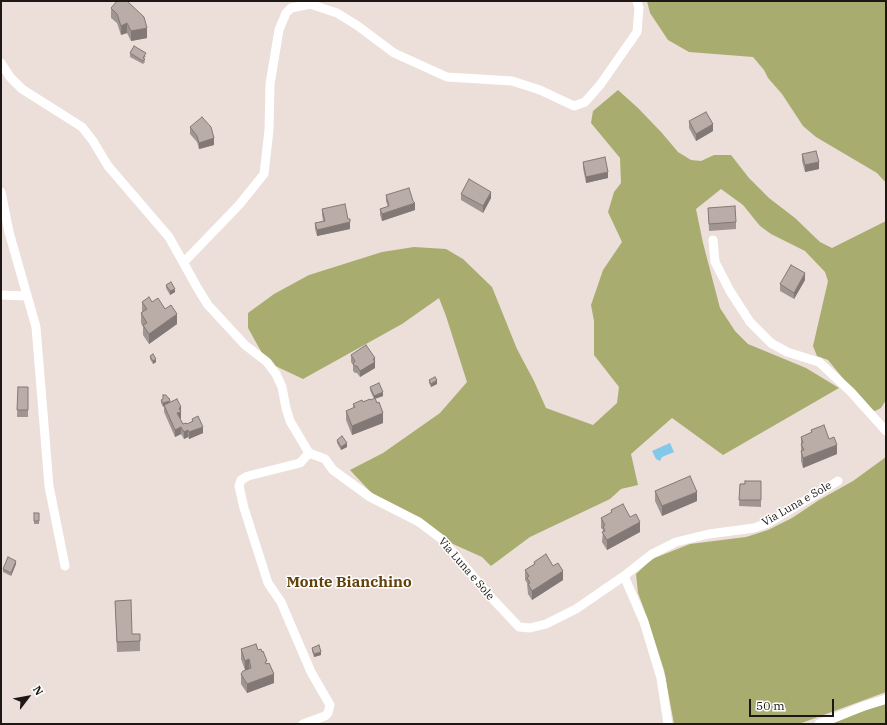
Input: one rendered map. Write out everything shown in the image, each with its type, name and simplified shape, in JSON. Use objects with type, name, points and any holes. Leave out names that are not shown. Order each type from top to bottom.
[{"type":"street","points":[[184,262],[239,205],[264,174],[269,130],[270,84],[279,30],[286,13],[291,8],[310,4],[337,13],[358,26],[394,53],[447,77],[512,81],[540,90],[574,106],[585,102],[600,86],[637,32],[639,8],[637,1]]},
{"type":"street","points":[[1,63],[10,77],[22,89],[82,127],[93,141],[108,166],[169,237],[208,305],[245,345],[266,362],[276,374],[282,387],[290,420],[309,453],[300,463],[248,476],[241,480],[239,486],[244,508],[268,583],[281,602],[311,672],[330,705],[328,713],[325,716],[303,724]]},
{"type":"street","points":[[1,192],[10,232],[36,327],[49,486],[65,566]]},
{"type":"street","points":[[713,240],[715,262],[730,291],[750,322],[771,342],[787,352],[819,362],[851,392],[886,431]]},
{"type":"street","points":[[1,295],[27,296]]},
{"type":"street","name":"Via Luna e Sole","points":[[309,453],[325,459],[333,470],[370,497],[419,522],[444,540],[488,594],[519,627],[530,628],[546,624],[576,609],[624,576],[648,555],[676,542],[708,534],[754,528],[768,523],[838,481]]},
{"type":"street","points":[[624,576],[644,622],[661,678],[668,724]]},
{"type":"street","points":[[819,724],[886,699]]},
{"type":"green space","points":[[647,1],[886,1],[886,183],[877,173],[816,137],[803,126],[782,94],[753,57],[689,52],[668,40],[650,13]]},
{"type":"green space","points":[[618,90],[638,108],[678,152],[691,160],[701,161],[714,155],[731,155],[749,178],[769,198],[795,218],[820,242],[832,248],[886,221],[886,400],[881,408],[875,411],[868,409],[828,360],[817,356],[813,346],[828,281],[825,272],[805,251],[771,234],[760,226],[743,205],[721,189],[696,209],[703,243],[720,308],[735,331],[748,344],[806,368],[839,388],[723,455],[672,418],[631,454],[638,485],[621,489],[610,499],[530,537],[491,566],[482,557],[444,540],[380,502],[350,470],[383,453],[440,413],[467,382],[439,298],[402,324],[303,379],[267,362],[248,328],[248,313],[274,294],[309,275],[382,252],[414,247],[446,249],[463,259],[492,287],[517,349],[546,408],[593,425],[617,403],[619,387],[594,355],[594,321],[591,305],[603,270],[622,242],[608,212],[614,192],[621,183],[620,158],[591,123],[593,111]]},
{"type":"green space","points":[[886,457],[886,692],[799,724],[674,724],[664,670],[638,593],[636,574],[652,559],[690,544],[746,537],[768,530],[792,518],[819,500],[853,481]]},
{"type":"green space","points":[[886,704],[886,724],[831,724],[860,712]]},
{"type":"water","points":[[670,443],[674,452],[662,457],[660,461],[656,459],[652,451]]},
{"type":"building","points":[[117,1],[127,1],[144,17],[147,28],[131,31],[127,23],[121,26],[117,14],[111,8]]},
{"type":"building","points":[[134,46],[146,53],[143,61],[130,53]]},
{"type":"building","points":[[706,112],[713,124],[696,134],[689,121]]},
{"type":"building","points":[[202,117],[211,127],[214,138],[199,143],[197,136],[190,127]]},
{"type":"building","points":[[816,151],[819,162],[805,165],[802,154]]},
{"type":"building","points":[[605,157],[608,172],[586,177],[583,162]]},
{"type":"building","points":[[469,179],[491,192],[483,206],[461,194]]},
{"type":"building","points":[[409,188],[415,203],[382,214],[380,209],[389,206],[386,195]]},
{"type":"building","points":[[345,204],[350,222],[317,230],[315,223],[325,221],[322,209]]},
{"type":"building","points":[[735,206],[736,222],[709,224],[708,208]]},
{"type":"building","points":[[791,265],[805,273],[794,293],[780,284]]},
{"type":"building","points":[[171,282],[175,289],[170,291],[166,285]]},
{"type":"building","points":[[149,297],[152,302],[158,298],[165,309],[171,305],[177,314],[149,334],[143,325],[147,323],[141,313],[147,309],[142,302]]},
{"type":"building","points":[[366,345],[375,358],[373,359],[375,362],[360,371],[357,366],[353,364],[355,361],[351,355]]},
{"type":"building","points":[[153,354],[156,359],[153,361],[150,356]]},
{"type":"building","points":[[435,377],[437,380],[431,384],[429,380]]},
{"type":"building","points":[[379,383],[383,392],[374,396],[370,387]]},
{"type":"building","points":[[18,387],[28,387],[28,410],[17,410]]},
{"type":"building","points":[[163,395],[166,395],[170,401],[163,403],[161,400],[163,399]]},
{"type":"building","points":[[375,398],[377,403],[379,402],[383,413],[352,426],[346,411],[355,407],[353,404],[362,400],[363,402]]},
{"type":"building","points":[[177,399],[181,407],[179,408],[181,412],[177,413],[183,424],[193,421],[192,419],[198,416],[203,427],[189,432],[188,430],[184,432],[181,427],[175,430],[164,405]]},
{"type":"building","points":[[824,425],[829,439],[834,437],[837,445],[803,458],[801,451],[804,450],[801,444],[803,443],[801,437],[812,432],[811,430]]},
{"type":"building","points":[[342,436],[347,443],[341,447],[337,440]]},
{"type":"building","points":[[690,476],[697,492],[662,506],[655,491]]},
{"type":"building","points":[[745,481],[761,481],[761,500],[739,500],[740,484],[745,484]]},
{"type":"building","points":[[623,504],[630,517],[636,514],[640,522],[607,540],[602,532],[605,531],[603,526],[605,525],[601,518],[612,512],[611,510]]},
{"type":"building","points":[[34,513],[39,513],[39,521],[34,521]]},
{"type":"building","points":[[546,554],[553,566],[558,563],[563,571],[532,591],[528,584],[530,583],[527,578],[529,576],[525,570],[535,564],[534,562]]},
{"type":"building","points":[[8,557],[16,561],[11,573],[3,569]]},
{"type":"building","points":[[131,600],[132,634],[140,634],[140,641],[117,642],[115,601]]},
{"type":"building","points":[[256,644],[258,650],[261,649],[262,652],[263,651],[267,661],[265,662],[266,664],[269,663],[274,674],[247,684],[241,674],[243,671],[251,668],[249,659],[245,661],[241,649]]},
{"type":"building","points":[[319,645],[321,652],[314,654],[312,648]]},
{"type":"district","name":"Monte Bianchino","points":[[349,583]]}]
